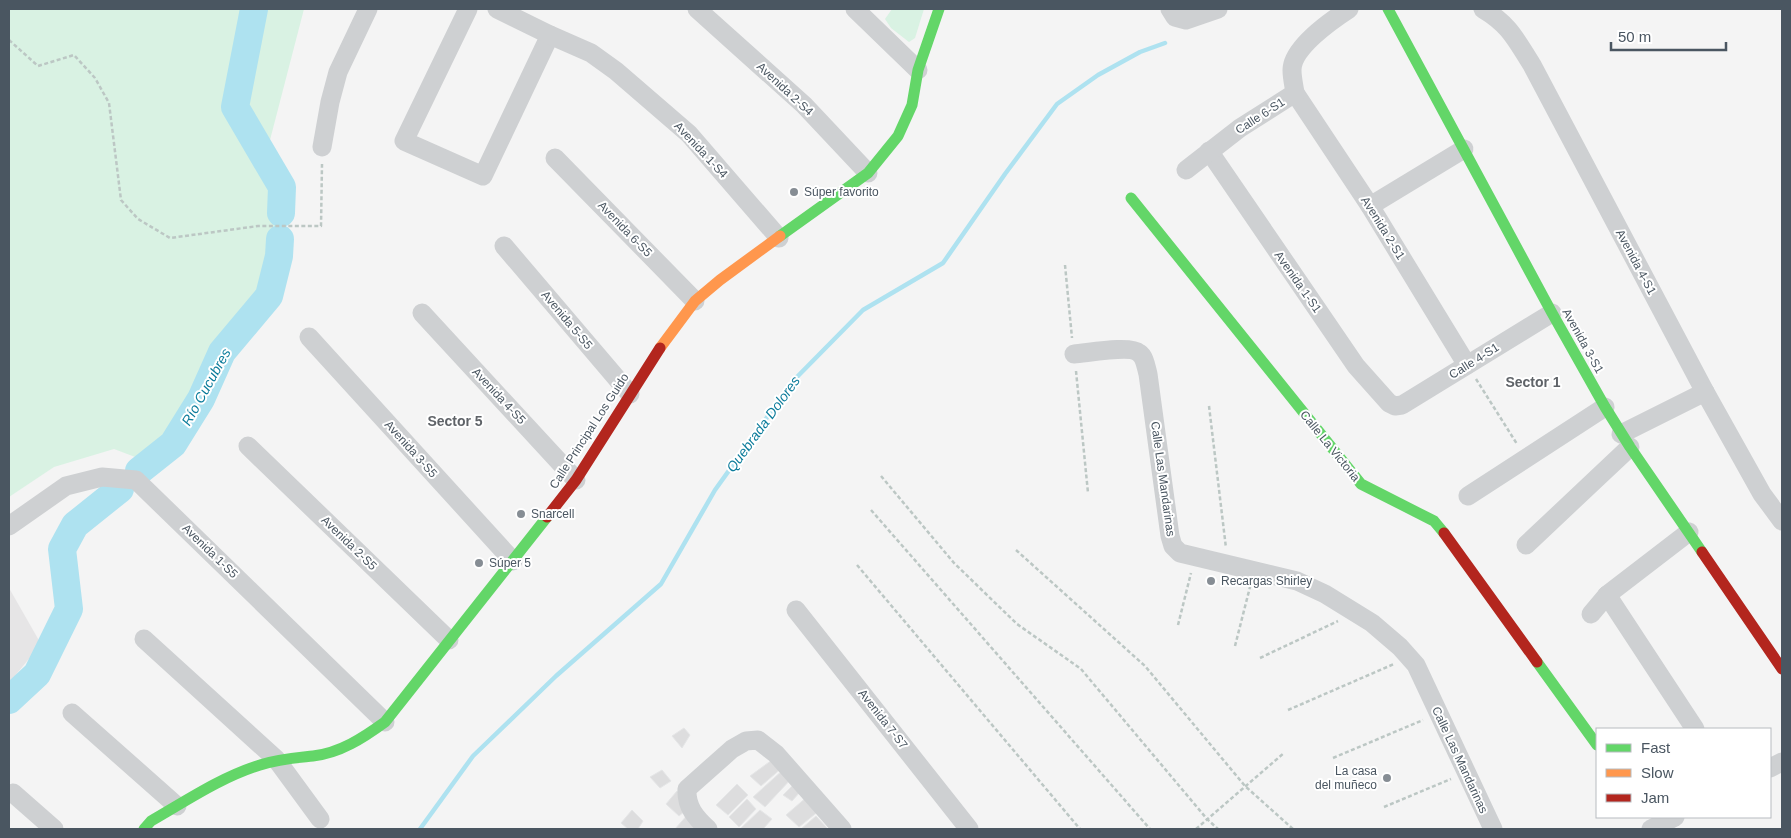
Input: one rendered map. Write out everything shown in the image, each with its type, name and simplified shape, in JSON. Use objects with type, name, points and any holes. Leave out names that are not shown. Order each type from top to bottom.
[{"type":"street","points":[[322,147],[330,102],[338,72],[368,9]]},
{"type":"street","points":[[468,9],[404,141],[483,176],[550,35]]},
{"type":"street","name":"Avenida 1-S4","points":[[497,9],[591,53],[616,71],[689,134],[779,238]]},
{"type":"street","name":"Avenida 2-S4","points":[[697,9],[804,105],[868,173]]},
{"type":"street","points":[[855,9],[918,70]]},
{"type":"street","name":"Calle Principal Los Guido","points":[[154,827],[177,806],[229,777],[276,759],[315,756],[343,748],[362,739],[385,722],[576,480],[667,337],[695,301],[720,280],[868,173],[898,136],[912,105],[918,70],[939,9]]},
{"type":"street","points":[[1173,13],[1186,20],[1218,9]]},
{"type":"street","name":"Calle 6-S1","points":[[1186,170],[1240,128],[1295,94],[1292,68],[1297,55],[1308,41],[1349,9]]},
{"type":"street","name":"Avenida 3-S1","points":[[1388,9],[1605,408],[1782,670]]},
{"type":"street","name":"Avenida 4-S1","points":[[1483,9],[1499,18],[1511,32],[1532,65],[1705,392],[1762,494],[1782,521]]},
{"type":"street","name":"Avenida 2-S1","points":[[1295,94],[1370,206],[1467,365]]},
{"type":"street","points":[[1370,206],[1464,149]]},
{"type":"street","name":"Avenida 1-S1","points":[[1210,151],[1356,366],[1389,403],[1395,406]]},
{"type":"street","name":"Avenida 6-S5","points":[[555,158],[695,301]]},
{"type":"street","name":"Calle La Victoria","points":[[1131,198],[1361,484],[1434,521],[1447,536],[1596,744]]},
{"type":"street","name":"Avenida 5-S5","points":[[504,246],[630,394]]},
{"type":"street","name":"Avenida 4-S5","points":[[422,313],[576,480]]},
{"type":"street","name":"Calle 4-S1","points":[[1395,406],[1402,405],[1552,313]]},
{"type":"street","name":"Avenida 3-S5","points":[[309,337],[513,561]]},
{"type":"street","name":"Calle Las Mandarinas","points":[[1074,354],[1131,348],[1140,353],[1145,361],[1173,546],[1180,553],[1297,581],[1325,594],[1372,623],[1400,647],[1416,665],[1493,829]]},
{"type":"street","points":[[1526,545],[1626,441],[1705,392]]},
{"type":"street","points":[[1468,496],[1605,408]]},
{"type":"street","name":"Avenida 2-S5","points":[[248,446],[449,640]]},
{"type":"street","name":"Avenida 1-S5","points":[[9,526],[66,486],[102,477],[136,480],[385,722]]},
{"type":"street","points":[[1591,614],[1607,595],[1689,532]]},
{"type":"street","points":[[1607,595],[1694,728]]},
{"type":"street","name":"Avenida 7-S7","points":[[796,610],[969,829]]},
{"type":"street","points":[[144,639],[276,759],[320,819]]},
{"type":"street","points":[[72,713],[177,806]]},
{"type":"street","points":[[708,829],[692,812],[689,806],[687,790],[732,749],[746,741],[758,740],[776,754],[842,829]]},
{"type":"street","points":[[13,793],[54,829]]},
{"type":"street","points":[[1653,825],[1672,818]]},
{"type":"path","points":[[9,40],[38,66],[74,55],[95,78],[109,103],[121,200],[138,219],[170,238],[258,226],[321,226],[322,147]]},
{"type":"path","points":[[1065,265],[1088,493]]},
{"type":"path","points":[[1467,365],[1526,458]]},
{"type":"path","points":[[1209,406],[1228,564]]},
{"type":"path","points":[[881,476],[961,570],[1017,624],[1081,669],[1207,819],[1218,829]]},
{"type":"path","points":[[871,510],[1150,829]]},
{"type":"path","points":[[1016,550],[1145,666],[1245,786],[1293,829]]},
{"type":"path","points":[[1178,625],[1195,557]]},
{"type":"path","points":[[857,565],[1080,829]]},
{"type":"path","points":[[1235,646],[1254,571]]},
{"type":"path","points":[[1260,658],[1355,613]]},
{"type":"path","points":[[1288,710],[1409,658]]},
{"type":"path","points":[[1333,758],[1438,714]]},
{"type":"path","points":[[1196,829],[1284,753]]},
{"type":"path","points":[[1384,807],[1466,773]]},
{"type":"shaded area","points":[[9,588],[41,644],[9,683]]},
{"type":"green space","points":[[9,9],[304,9],[270,140],[276,187],[274,256],[263,287],[215,344],[195,391],[168,433],[143,460],[114,449],[54,467],[9,497]]},
{"type":"green space","points":[[892,9],[924,9],[915,38],[909,42],[891,28],[885,19]]},
{"type":"building","points":[[684,728],[690,735],[682,748],[672,736]]},
{"type":"building","points":[[776,757],[783,767],[761,786],[750,776]]},
{"type":"building","points":[[784,769],[792,778],[765,807],[753,797]]},
{"type":"building","points":[[662,770],[671,781],[660,788],[650,777]]},
{"type":"building","points":[[737,784],[748,795],[728,815],[716,805]]},
{"type":"building","points":[[794,784],[800,792],[792,801],[783,795]]},
{"type":"building","points":[[677,791],[691,806],[679,816],[666,804]]},
{"type":"building","points":[[808,796],[820,810],[799,827],[786,815]]},
{"type":"building","points":[[747,799],[756,809],[739,827],[729,817]]},
{"type":"building","points":[[632,810],[643,821],[638,829],[628,829],[621,823]]},
{"type":"building","points":[[760,810],[772,819],[763,829],[740,829]]},
{"type":"building","points":[[689,813],[701,829],[675,829]]},
{"type":"building","points":[[816,816],[828,829],[801,829]]},
{"type":"waterway","name":"Río Cucubres","points":[[254,9],[235,107],[282,187],[281,213]]},
{"type":"waterway","name":"Quebrada Dolores","points":[[420,829],[473,756],[556,676],[661,584],[715,490],[793,381],[863,310],[943,263],[1057,104],[1098,75],[1140,52],[1165,43]]},
{"type":"waterway","name":"Río Cucubres","points":[[139,471],[173,444],[201,399],[222,352],[269,296],[279,256],[280,239]]},
{"type":"waterway","name":"Río Cucubres","points":[[9,700],[37,674],[69,609],[62,549],[75,525],[120,489]]},
{"type":"traffic: fast","points":[[780,236],[868,173],[898,136],[912,105],[918,70],[939,9]]},
{"type":"traffic: fast","points":[[1388,9],[1552,313],[1605,407],[1702,552]]},
{"type":"traffic: fast","points":[[1131,198],[1361,484],[1434,521],[1444,533]]},
{"type":"traffic: fast","points":[[144,829],[151,821],[231,776],[273,761],[333,752],[360,739],[385,722],[547,517]]},
{"type":"traffic: fast","points":[[1537,662],[1596,744]]},
{"type":"traffic: slow","points":[[660,348],[695,301],[780,236]]},
{"type":"traffic: jam","points":[[547,517],[576,480],[660,348]]},
{"type":"traffic: jam","points":[[1444,533],[1537,662]]},
{"type":"traffic: jam","points":[[1702,552],[1782,669]]},
{"type":"place","name":"Súper favorito","points":[[794,192]]},
{"type":"place","name":"Snarcell","points":[[521,514]]},
{"type":"place","name":"Súper 5","points":[[479,563]]},
{"type":"place","name":"Recargas Shirley","points":[[1211,581]]},
{"type":"place","name":"La casa del muñeco","points":[[1387,778]]},
{"type":"district","name":"Sector 1","points":[[1533,382]]},
{"type":"district","name":"Sector 5","points":[[455,421]]}]
